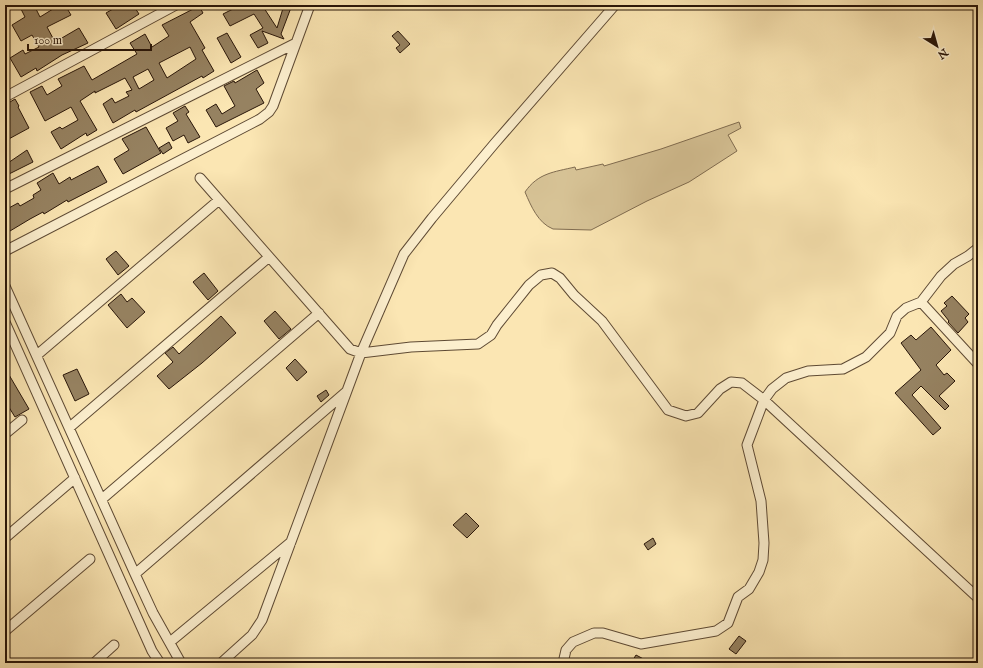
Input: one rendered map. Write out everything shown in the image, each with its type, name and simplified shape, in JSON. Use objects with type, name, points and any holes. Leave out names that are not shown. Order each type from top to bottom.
[{"type":"street","points":[[5,97],[176,5]]},
{"type":"street","points":[[5,251],[260,119],[273,106],[310,5]]},
{"type":"street","points":[[221,663],[252,635],[262,620],[361,353],[404,254],[495,143],[615,5]]},
{"type":"street","points":[[5,189],[296,43]]},
{"type":"street","points":[[200,178],[350,349],[361,353],[411,347],[478,344],[491,335],[497,325],[529,285],[541,275],[552,272],[560,278],[574,295],[602,321],[668,410],[686,416],[698,413],[720,389],[731,382],[742,383],[764,400],[978,598]]},
{"type":"street","points":[[37,355],[219,200]]},
{"type":"street","points":[[563,663],[566,650],[572,642],[594,633],[603,633],[641,644],[716,630],[728,623],[738,597],[749,589],[763,560],[764,543],[761,501],[747,445],[764,400],[772,389],[786,378],[808,371],[843,368],[866,357],[890,333],[897,316],[906,308],[921,302],[941,276],[954,264],[978,248]]},
{"type":"street","points":[[70,427],[269,257]]},
{"type":"street","points":[[5,286],[70,427],[135,574],[181,663]]},
{"type":"street","points":[[921,302],[978,364]]},
{"type":"street","points":[[102,500],[319,313]]},
{"type":"street","points":[[5,322],[152,651],[160,663]]},
{"type":"street","points":[[135,574],[347,392]]},
{"type":"street","points":[[5,434],[22,420]]},
{"type":"street","points":[[5,538],[75,478]]},
{"type":"street","points":[[170,642],[292,541]]},
{"type":"street","points":[[5,631],[90,559]]},
{"type":"street","points":[[94,663],[114,645]]},
{"type":"shaded area","points":[[739,122],[741,128],[728,135],[737,151],[689,182],[647,201],[591,230],[553,229],[543,223],[539,218],[525,192],[535,181],[553,172],[575,167],[576,170],[603,164],[604,166],[661,149]]},
{"type":"building","points":[[24,5],[34,5],[40,17],[53,9],[51,5],[65,5],[71,15],[47,27],[55,42],[79,28],[88,43],[62,55],[37,71],[36,68],[21,77],[10,58],[23,50],[25,54],[39,47],[32,35],[21,41],[12,25],[25,17],[20,7]]},
{"type":"building","points":[[120,5],[133,5],[139,14],[116,29],[106,13]]},
{"type":"building","points":[[241,5],[262,5],[277,28],[284,5],[292,5],[281,34],[284,39],[262,31],[268,43],[258,48],[250,35],[263,28],[254,14],[230,26],[223,14]]},
{"type":"building","points":[[199,6],[203,13],[190,22],[205,48],[202,50],[214,71],[136,112],[135,110],[113,123],[103,104],[112,98],[115,103],[129,96],[126,92],[132,90],[125,78],[95,93],[95,91],[80,101],[97,130],[87,136],[86,133],[61,149],[51,132],[60,127],[62,129],[78,120],[71,107],[45,121],[30,92],[42,86],[47,95],[62,86],[58,79],[84,66],[92,80],[137,54],[130,43],[145,34],[152,47],[169,36],[162,25]],"holes":[[[190,47],[196,59],[167,78],[159,63]],[[148,69],[154,80],[139,89],[133,77]]]},
{"type":"building","points":[[398,31],[410,44],[400,53],[396,48],[400,45],[392,36]]},
{"type":"building","points":[[227,33],[241,57],[231,63],[217,38]]},
{"type":"building","points":[[257,70],[264,83],[256,89],[264,103],[216,127],[206,110],[216,104],[222,114],[235,106],[224,86],[234,81],[235,83]]},
{"type":"building","points":[[15,99],[29,128],[5,141],[5,105]]},
{"type":"building","points":[[185,106],[189,112],[186,114],[200,137],[188,143],[184,135],[173,141],[166,128],[178,121],[173,113]]},
{"type":"building","points":[[146,127],[161,153],[123,174],[114,159],[129,150],[122,139]]},
{"type":"building","points":[[169,142],[172,148],[163,154],[159,148]]},
{"type":"building","points":[[27,150],[33,162],[5,176],[5,165]]},
{"type":"building","points":[[98,166],[107,182],[68,202],[67,200],[44,214],[43,212],[5,234],[5,214],[9,212],[7,209],[18,203],[20,206],[34,198],[33,195],[41,190],[37,183],[53,173],[59,184],[70,177],[71,180]]},
{"type":"building","points":[[116,251],[129,266],[118,275],[106,259]]},
{"type":"building","points":[[204,273],[218,291],[208,300],[193,282]]},
{"type":"building","points":[[121,294],[127,302],[132,298],[145,312],[127,328],[108,305]]},
{"type":"building","points":[[952,296],[969,314],[965,318],[968,322],[958,333],[941,311],[947,306],[944,303]]},
{"type":"building","points":[[275,311],[291,329],[279,339],[264,321]]},
{"type":"building","points":[[221,316],[236,333],[202,363],[169,389],[157,376],[173,362],[165,353],[173,347],[179,354]]},
{"type":"building","points":[[931,327],[951,350],[936,365],[944,375],[947,373],[955,381],[939,396],[949,406],[945,410],[921,386],[912,395],[941,428],[933,435],[895,393],[921,370],[901,343],[911,335],[916,340]]},
{"type":"building","points":[[295,359],[307,372],[297,381],[286,368]]},
{"type":"building","points":[[5,368],[29,409],[15,417],[5,401]]},
{"type":"building","points":[[77,369],[89,394],[75,401],[63,375]]},
{"type":"building","points":[[326,390],[329,395],[321,402],[317,396]]},
{"type":"building","points":[[466,513],[479,526],[467,538],[453,525]]},
{"type":"building","points":[[653,538],[656,544],[648,550],[644,544]]},
{"type":"building","points":[[739,636],[746,641],[736,654],[729,649]]},
{"type":"building","points":[[636,655],[651,663],[631,663]]}]
